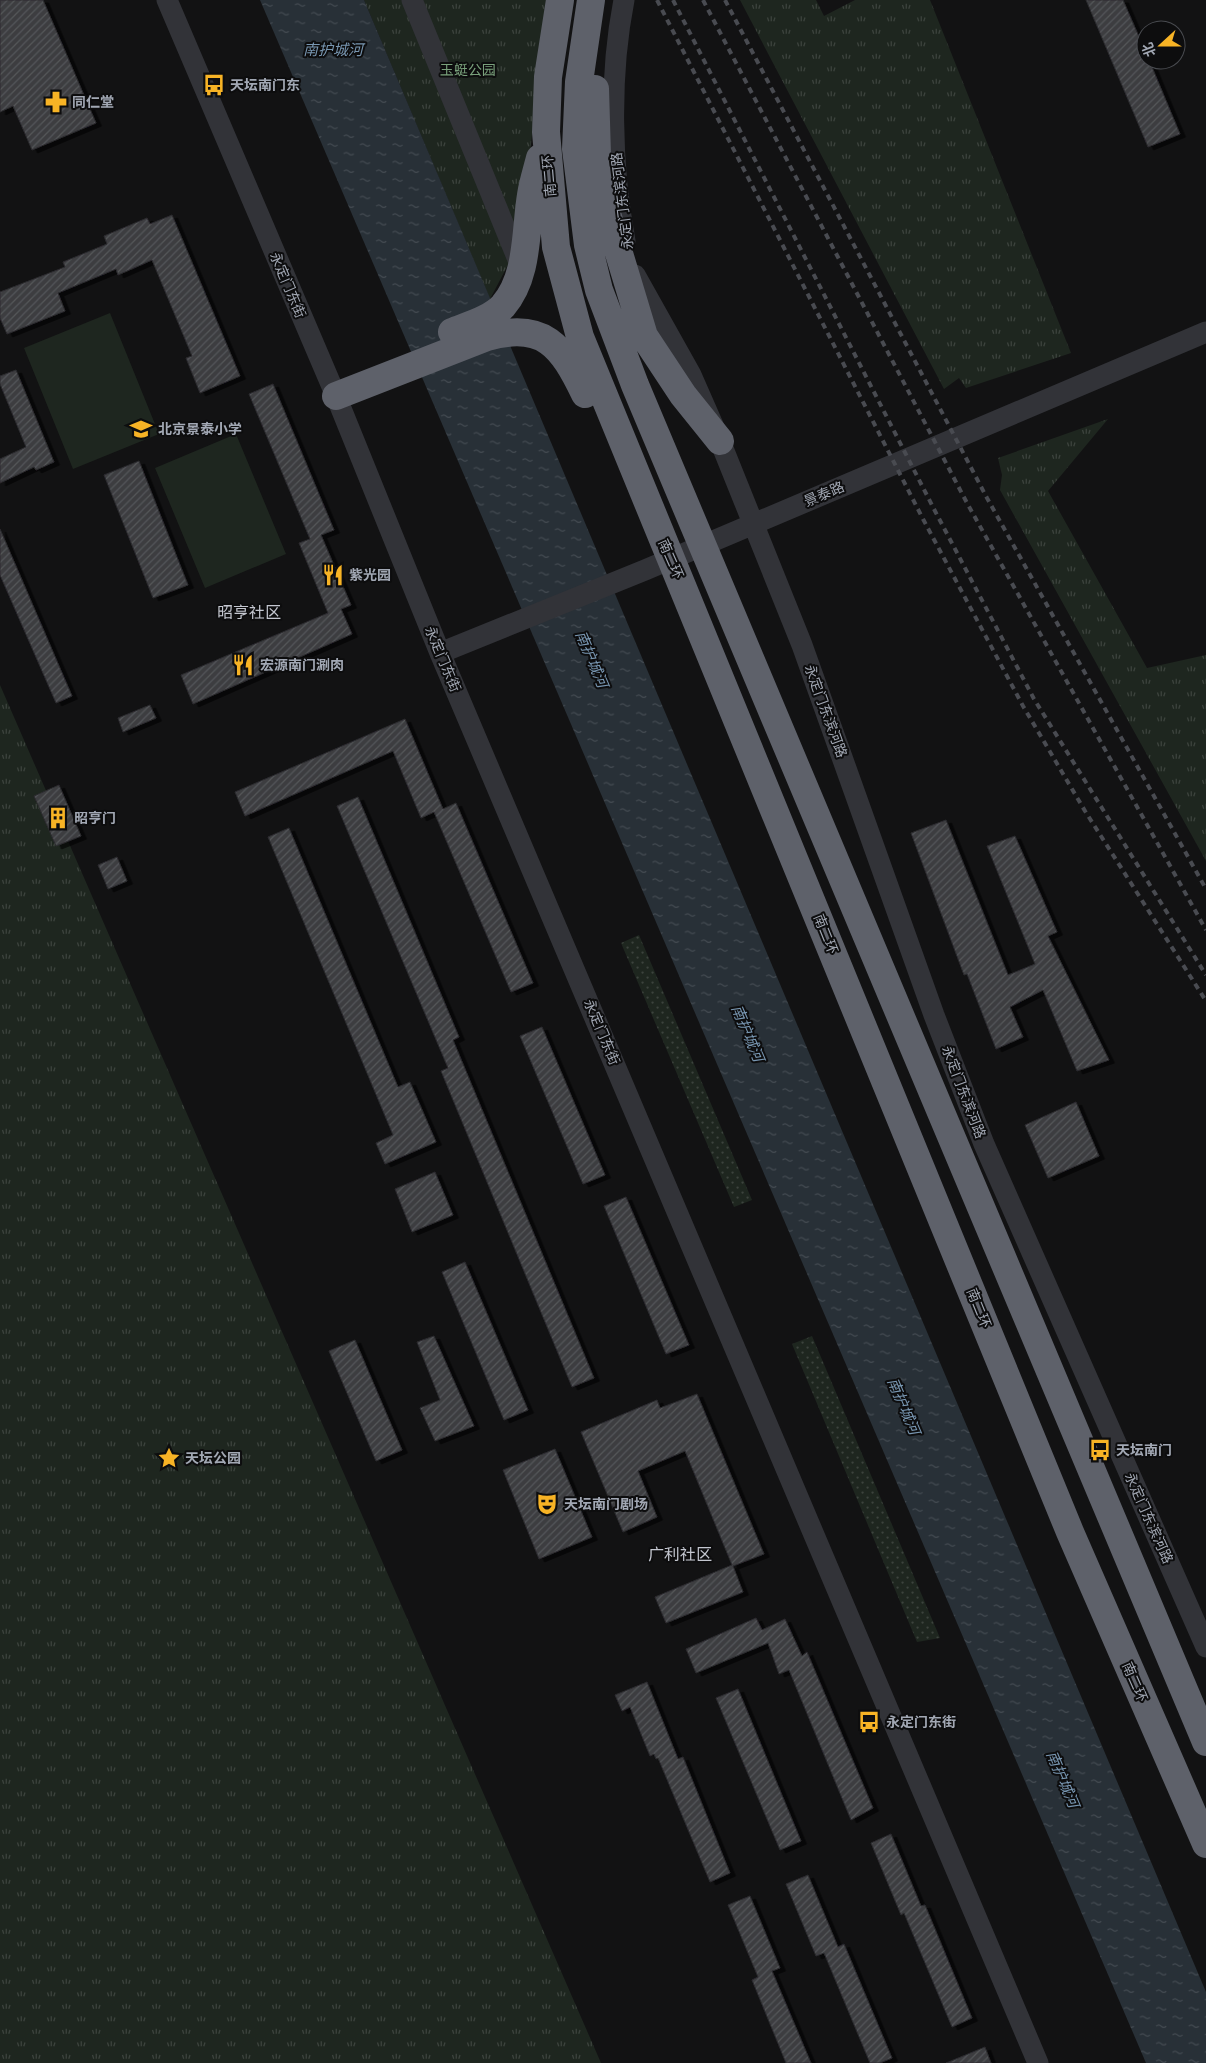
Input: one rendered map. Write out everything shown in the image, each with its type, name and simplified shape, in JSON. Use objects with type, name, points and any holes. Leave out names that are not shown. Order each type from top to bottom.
[{"type":"highway","name":"南二环","points":[[560,0],[548,77],[546,132],[556,247],[580,337],[643,495],[692,606],[1070,1532],[1206,1844]]},
{"type":"highway","points":[[591,1],[597,154],[605,207],[625,278],[644,336],[683,395],[720,441]]},
{"type":"highway","points":[[591,1],[579,82],[576,149],[588,246],[599,290],[631,377],[723,592],[1080,1448],[1206,1742]]},
{"type":"highway","points":[[382,369],[483,320],[502,307],[518,278],[531,195],[546,132]]},
{"type":"highway","points":[[332,388],[382,369],[508,331],[532,334],[556,345],[570,363],[587,399],[643,495]]},
{"type":"street","name":"永定门东街","points":[[167,0],[332,388],[440,653],[1038,2063]]},
{"type":"street","points":[[412,0],[518,278]]},
{"type":"street","name":"永定门东滨河路","points":[[624,0],[615,66],[616,165],[628,255],[635,277],[691,375],[720,441],[802,645],[934,1015],[984,1144],[1206,1647]]},
{"type":"street","name":"景泰路","points":[[440,653],[753,524],[1206,332]]},
{"type":"green space","name":"玉蜓公园","points":[[364,0],[546,0],[521,240],[490,299]]},
{"type":"green space","points":[[740,0],[816,0],[824,16],[855,0],[930,0],[1071,353],[966,388],[959,378],[944,389]]},
{"type":"green space","points":[[110,313],[159,434],[73,469],[24,348]]},
{"type":"green space","points":[[1108,419],[1048,491],[1147,668],[1206,655],[1206,861],[1000,490],[1002,475],[998,458]]},
{"type":"green space","points":[[236,434],[286,554],[205,588],[155,468]]},
{"type":"green space","name":"天坛公园","points":[[0,685],[61,825],[601,2063],[0,2063]]},
{"type":"green space","points":[[639,935],[752,1200],[734,1207],[621,943]]},
{"type":"green space","points":[[812,1336],[940,1638],[917,1642],[792,1344]]},
{"type":"water","name":"南护城河","points":[[260,0],[364,0],[1206,1992],[1206,2063],[1146,2063]]},
{"type":"building","points":[[0,0],[43,0],[96,123],[32,150],[13,106],[0,112]]},
{"type":"building","points":[[1086,0],[1123,0],[1136,30],[1136,70],[1153,70],[1180,134],[1148,147]]},
{"type":"building","points":[[172,215],[240,376],[200,393],[186,358],[192,356],[152,260],[118,275],[116,269],[58,293],[65,311],[7,334],[0,318],[0,292],[65,267],[63,262],[107,244],[104,236],[147,218],[150,224]]},
{"type":"building","points":[[16,370],[54,462],[36,470],[34,467],[0,483],[0,459],[26,447],[0,384],[0,376]]},
{"type":"building","points":[[273,384],[334,530],[321,535],[351,605],[341,609],[352,634],[193,704],[181,675],[328,613],[299,543],[310,539],[249,394]]},
{"type":"building","points":[[139,461],[188,585],[153,598],[104,475]]},
{"type":"building","points":[[0,529],[72,696],[56,703],[0,575]]},
{"type":"building","points":[[150,705],[156,718],[123,732],[118,718]]},
{"type":"building","points":[[405,719],[443,809],[456,803],[533,983],[511,992],[434,812],[421,818],[393,751],[245,816],[235,792]]},
{"type":"building","name":"昭亨门","points":[[59,785],[81,836],[56,846],[34,796]]},
{"type":"building","points":[[358,797],[459,1037],[453,1040],[594,1378],[572,1387],[441,1071],[448,1068],[337,806]]},
{"type":"building","points":[[946,820],[1008,975],[1035,964],[987,846],[1015,836],[1057,932],[1048,936],[1109,1060],[1077,1071],[1043,990],[1010,1007],[1023,1037],[996,1049],[967,974],[964,975],[911,833]]},
{"type":"building","points":[[289,828],[398,1087],[410,1082],[436,1142],[385,1164],[376,1143],[393,1135],[268,837]]},
{"type":"building","points":[[117,857],[127,881],[108,889],[98,865]]},
{"type":"building","points":[[542,1027],[605,1175],[583,1184],[520,1036]]},
{"type":"building","points":[[1076,1102],[1099,1156],[1048,1178],[1025,1125]]},
{"type":"building","points":[[435,1172],[453,1215],[412,1232],[395,1189]]},
{"type":"building","points":[[626,1197],[689,1345],[666,1354],[604,1206]]},
{"type":"building","points":[[465,1262],[528,1410],[504,1420],[442,1272]]},
{"type":"building","points":[[434,1336],[474,1426],[435,1441],[420,1408],[440,1400],[417,1342]]},
{"type":"building","points":[[355,1340],[402,1450],[376,1461],[329,1351]]},
{"type":"building","points":[[697,1394],[764,1554],[733,1566],[743,1592],[666,1623],[655,1597],[732,1565],[685,1451],[638,1471],[657,1517],[623,1532],[581,1432],[657,1400],[660,1408]]},
{"type":"building","name":"天坛南门剧场","points":[[555,1449],[592,1537],[539,1559],[503,1470]]},
{"type":"building","points":[[756,1618],[762,1630],[785,1619],[802,1656],[807,1652],[873,1808],[851,1820],[789,1670],[779,1674],[768,1643],[696,1673],[686,1649]]},
{"type":"building","points":[[647,1682],[678,1759],[683,1757],[730,1873],[710,1882],[658,1758],[656,1759],[654,1754],[650,1756],[630,1707],[622,1711],[615,1695]]},
{"type":"building","points":[[738,1689],[801,1841],[780,1850],[716,1698]]},
{"type":"building","points":[[891,1834],[921,1906],[925,1905],[972,2018],[952,2027],[904,1913],[901,1915],[871,1843]]},
{"type":"building","points":[[808,1875],[838,1947],[844,1944],[892,2058],[880,2063],[870,2063],[824,1953],[816,1956],[786,1884]]},
{"type":"building","points":[[750,1896],[780,1968],[772,1971],[811,2063],[786,2063],[752,1980],[758,1977],[728,1905]]},
{"type":"building","points":[[985,2047],[991,2063],[946,2063]]},
{"type":"railway","points":[[657,0],[923,519],[1023,706],[1085,811],[1206,1001]]},
{"type":"railway","points":[[673,0],[935,511],[1034,699],[1206,975]]},
{"type":"railway","points":[[703,0],[967,503],[1206,930]]},
{"type":"railway","points":[[725,0],[987,498],[1206,889]]},
{"type":"place","name":"天坛南门东","points":[[214,85]]},
{"type":"place","name":"同仁堂","points":[[56,102]]},
{"type":"place","name":"北京景泰小学","points":[[141,429]]},
{"type":"place","name":"紫光园","points":[[333,575]]},
{"type":"place","name":"宏源南门涮肉","points":[[243,665]]},
{"type":"place","name":"昭亨门","points":[[58,818]]},
{"type":"place","name":"天坛南门","points":[[1100,1450]]},
{"type":"place","name":"天坛公园","points":[[169,1458]]},
{"type":"place","name":"天坛南门剧场","points":[[547,1504]]},
{"type":"place","name":"永定门东街","points":[[869,1722]]},
{"type":"district","name":"昭亨社区","points":[[249,612]]},
{"type":"district","name":"广利社区","points":[[680,1554]]}]
